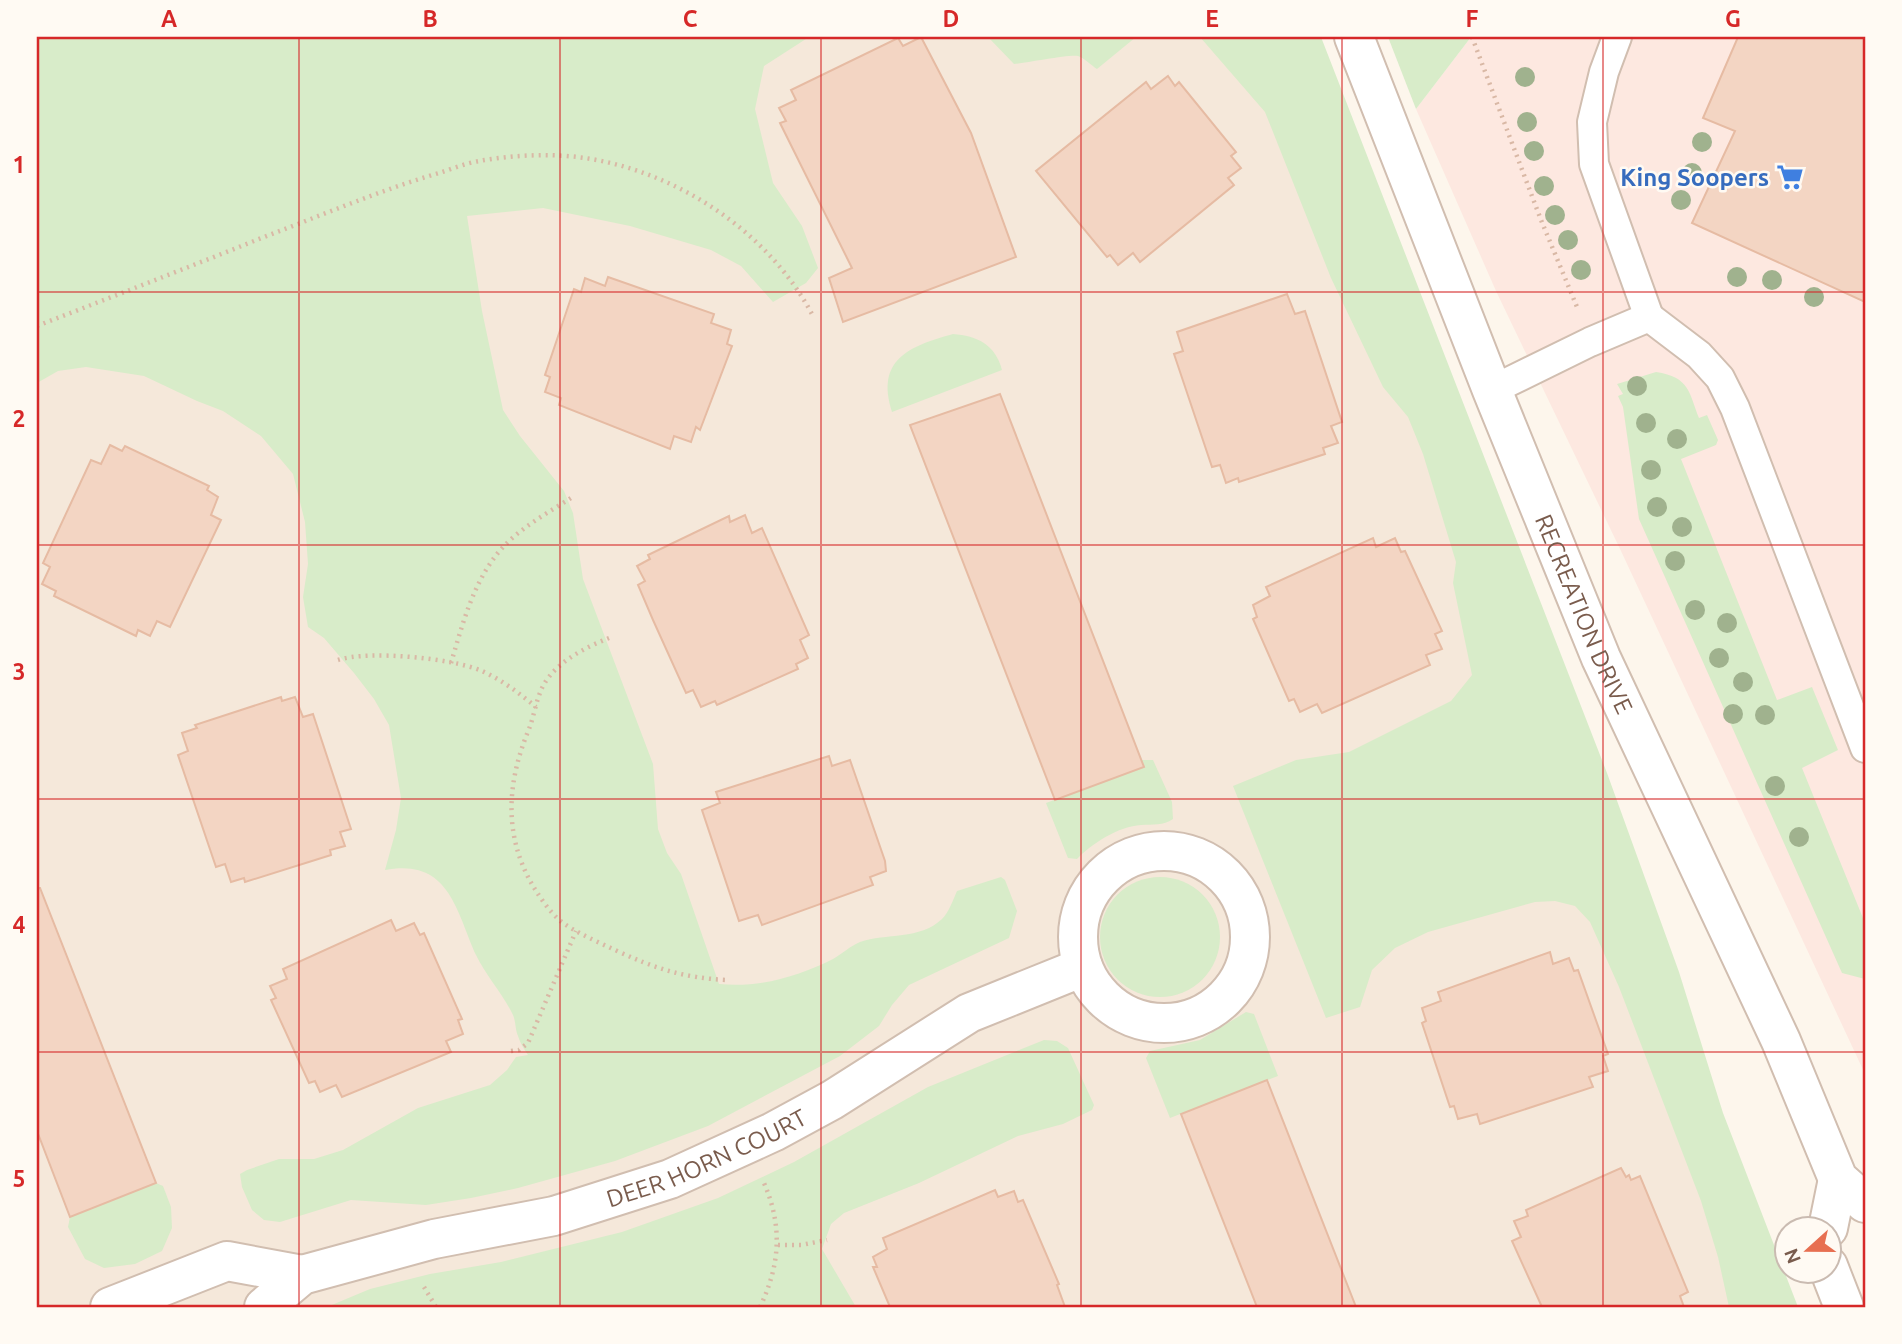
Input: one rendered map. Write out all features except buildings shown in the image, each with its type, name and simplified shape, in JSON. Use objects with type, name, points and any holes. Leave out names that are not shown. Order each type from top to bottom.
[{"type":"street","name":"RECREATION DRIVE","points":[[1354,37],[1492,390],[1601,658],[1852,1191],[1837,1214]]},
{"type":"street","points":[[1159,850],[1186,853],[1211,864],[1231,882],[1244,906],[1250,933],[1247,959],[1236,984],[1217,1004],[1194,1018],[1168,1023],[1141,1020],[1116,1009],[1096,991],[1083,967],[1077,941],[1080,914],[1091,889],[1109,869],[1133,855],[1159,850]]},
{"type":"street","name":"DEER HORN COURT","points":[[264,1307],[302,1275],[434,1239],[554,1216],[670,1180],[773,1132],[820,1106],[969,1013],[1083,967]]},
{"type":"street","name":"DEER HORN COURT","points":[[110,1307],[228,1261],[302,1275]]},
{"type":"street","points":[[1836,1284],[1844,1307]]},
{"type":"lane","points":[[1617,37],[1604,72],[1592,122],[1594,164],[1649,317],[1699,355],[1726,388],[1865,748]]},
{"type":"lane","points":[[1492,390],[1590,342],[1649,317]]},
{"type":"path","points":[[1472,37],[1577,307]]},
{"type":"path","points":[[37,326],[404,183],[478,161],[522,156],[585,158],[616,165],[650,176],[697,197],[731,221],[765,251],[786,274],[813,316]]},
{"type":"path","points":[[451,663],[473,596],[494,559],[517,536],[574,496]]},
{"type":"path","points":[[609,638],[580,651],[559,668],[542,687],[513,776],[510,805],[512,834],[521,863],[538,895],[563,922],[576,931],[654,968],[677,975],[727,980]]},
{"type":"path","points":[[338,660],[356,655],[451,663],[480,670],[501,680],[536,707]]},
{"type":"path","points":[[510,1051],[519,1050],[528,1042],[576,931]]},
{"type":"path","points":[[760,1307],[771,1277],[778,1245],[771,1204],[762,1180]]},
{"type":"path","points":[[778,1245],[801,1245],[827,1240]]},
{"type":"shaded area","points":[[724,37],[1285,37],[1779,1307],[37,1307],[37,313]]},
{"type":"shaded area","points":[[1471,37],[1865,37],[1865,1074],[1621,551],[1496,291],[1416,109]]},
{"type":"green space","points":[[37,37],[809,37],[764,66],[755,109],[773,183],[802,226],[818,268],[806,283],[773,302],[741,266],[711,250],[630,226],[543,208],[467,216],[482,311],[503,410],[564,491],[573,513],[583,579],[653,764],[658,829],[667,853],[681,874],[719,984],[778,980],[833,959],[860,942],[924,930],[942,919],[957,891],[1001,877],[1005,880],[1017,911],[1009,938],[909,985],[879,1026],[840,1056],[708,1126],[615,1161],[518,1188],[426,1205],[351,1200],[280,1222],[264,1220],[252,1210],[242,1187],[240,1174],[247,1170],[279,1159],[314,1159],[343,1150],[418,1108],[490,1085],[507,1070],[516,1057],[528,1055],[519,1039],[513,1015],[480,963],[447,891],[437,880],[423,872],[406,868],[385,870],[401,798],[389,725],[354,673],[324,638],[308,627],[303,597],[308,564],[305,522],[293,474],[261,436],[223,411],[144,376],[86,367],[58,371],[37,383]]},
{"type":"green space","points":[[988,37],[1136,37],[1097,69],[1078,56],[1014,64]]},
{"type":"green space","points":[[1200,37],[1321,37],[1607,773],[1679,972],[1723,1113],[1772,1240],[1772,1284],[1789,1284],[1798,1307],[1729,1307],[1718,1257],[1701,1201],[1619,987],[1590,922],[1575,906],[1555,901],[1535,902],[1428,932],[1395,948],[1372,970],[1360,1007],[1326,1018],[1233,786],[1296,760],[1349,752],[1451,701],[1472,675],[1453,583],[1456,562],[1423,454],[1408,417],[1383,387],[1331,278],[1265,112]]},
{"type":"green space","points":[[1388,37],[1471,37],[1416,109]]},
{"type":"green space","points":[[953,334],[984,343],[995,354],[1002,370],[892,412],[888,380],[892,368],[910,350]]},
{"type":"green space","points":[[1656,372],[1682,382],[1690,394],[1699,418],[1707,415],[1718,440],[1716,445],[1681,459],[1777,700],[1812,687],[1838,750],[1802,768],[1865,923],[1865,979],[1842,973],[1639,519],[1623,407],[1618,396],[1623,394],[1617,384]]},
{"type":"green space","points":[[1141,760],[1153,760],[1172,802],[1173,819],[1162,824],[1133,826],[1115,832],[1077,859],[1068,858],[1046,803],[1143,767]]},
{"type":"green space","points":[[1160,877],[1183,882],[1202,895],[1215,914],[1220,937],[1215,960],[1202,979],[1183,992],[1160,997],[1137,992],[1118,979],[1105,960],[1100,937],[1105,914],[1118,895],[1137,882]]},
{"type":"green space","points":[[1246,1012],[1254,1014],[1278,1076],[1170,1118],[1146,1058],[1150,1051],[1200,1040]]},
{"type":"green space","points":[[1044,1040],[1057,1041],[1068,1048],[1094,1105],[1092,1110],[1063,1124],[1018,1136],[919,1183],[844,1213],[831,1224],[822,1249],[856,1307],[327,1307],[370,1289],[430,1274],[501,1262],[622,1232],[718,1198],[794,1162],[928,1087]]},
{"type":"green space","points":[[156,1183],[163,1186],[171,1207],[172,1228],[162,1251],[135,1264],[104,1268],[85,1259],[68,1227],[70,1217]]},
{"type":"place","name":"King Soopers","points":[[1790,177]]}]
